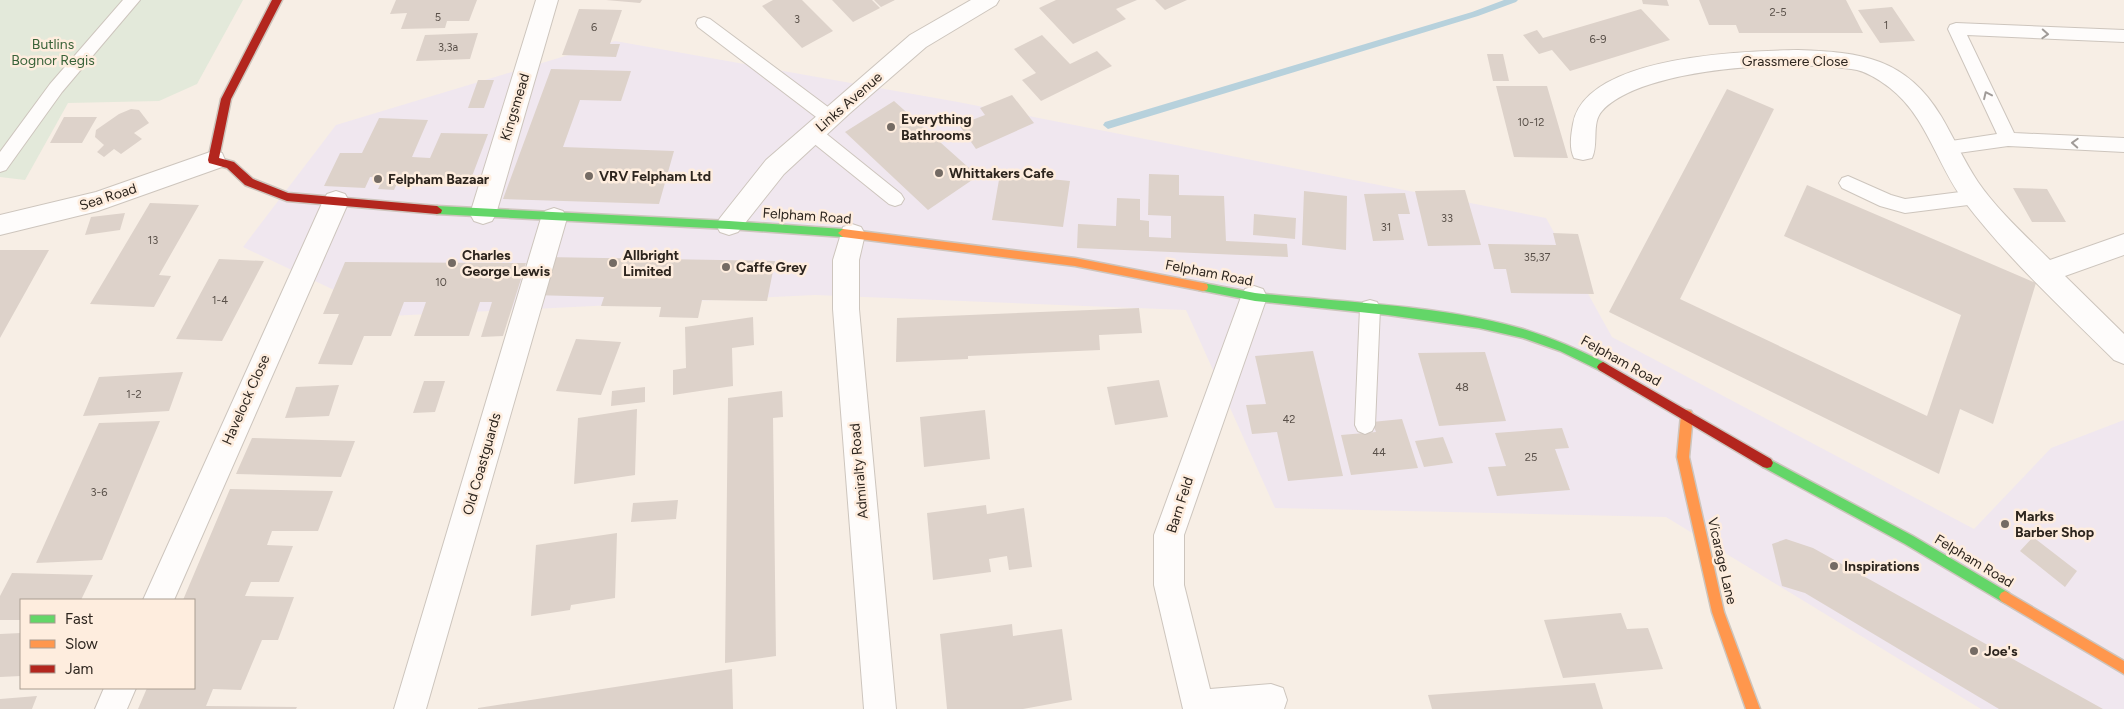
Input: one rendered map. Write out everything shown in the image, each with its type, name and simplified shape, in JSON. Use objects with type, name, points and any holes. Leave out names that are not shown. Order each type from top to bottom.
[{"type":"street","points":[[213,160],[226,99],[277,0]]},
{"type":"street","name":"Kingsmead","points":[[483,214],[547,0]]},
{"type":"street","name":"Links Avenue","points":[[729,225],[775,167],[821,125],[918,41],[988,0]]},
{"type":"street","name":"Grassmere Close","points":[[1583,150],[1584,120],[1594,104],[1609,90],[1656,74],[1673,70],[1767,58],[1836,59],[1860,62],[1882,72],[1901,84],[1918,102],[1944,148],[1976,197],[2045,273],[2124,352]]},
{"type":"street","name":"Felpham Road","points":[[213,160],[230,166],[249,182],[287,197],[483,214],[729,225],[852,234],[1075,262],[1254,297],[1370,308],[1458,320],[1536,337],[1583,355],[1760,459],[1909,540],[2124,668]]},
{"type":"street","name":"Sea Road","points":[[0,225],[98,201],[213,160]]},
{"type":"street","name":"Havelock Close","points":[[158,599],[336,201]]},
{"type":"street","name":"Old Coastguards","points":[[410,709],[554,218]]},
{"type":"street","name":"Admiralty Road","points":[[852,234],[846,260],[846,309],[880,709]]},
{"type":"street","points":[[2045,273],[2124,244]]},
{"type":"street","name":"Barn Feld","points":[[1254,297],[1169,536],[1169,585],[1198,706],[1271,700]]},
{"type":"street","name":"Vicarage Lane","points":[[1687,415],[1683,458],[1718,612],[1753,709]]},
{"type":"street","points":[[111,709],[120,689]]},
{"type":"lane","points":[[0,165],[56,88],[132,0]]},
{"type":"lane","points":[[704,23],[821,125],[896,199]]},
{"type":"lane","points":[[2008,139],[1956,29],[2124,36]]},
{"type":"lane","points":[[1944,148],[2008,139],[2124,145]]},
{"type":"lane","points":[[1848,183],[1886,201],[1905,206],[1976,197]]},
{"type":"lane","points":[[1365,424],[1370,308]]},
{"type":"shaded area","points":[[615,41],[958,102],[1546,218],[1612,337],[1974,529],[2051,448],[2124,420],[2124,709],[1981,709],[1666,517],[1275,508],[1186,310],[815,295],[389,316],[243,247],[336,125]]},
{"type":"green space","name":"Butlins Bognor Regis","points":[[0,0],[243,0],[197,84],[159,101],[68,103],[25,180],[0,177]]},
{"type":"building","points":[[396,0],[477,0],[469,21],[447,21],[445,28],[401,29],[407,13],[390,14]]},
{"type":"building","points":[[606,0],[642,0],[640,3]]},
{"type":"building","points":[[773,0],[802,0],[833,31],[802,48],[762,6]]},
{"type":"building","points":[[832,0],[872,0],[880,8],[853,22]]},
{"type":"building","points":[[874,0],[895,0],[881,7]]},
{"type":"building","points":[[1056,0],[1137,0],[1116,9],[1126,19],[1073,44],[1039,8]]},
{"type":"building","points":[[1155,0],[1187,0],[1165,10]]},
{"type":"building","points":[[1642,0],[1667,0],[1669,6],[1643,4]]},
{"type":"building","points":[[1699,0],[1846,0],[1863,33],[1739,33],[1736,25],[1709,25]]},
{"type":"building","points":[[1892,7],[1915,41],[1880,43],[1858,10]]},
{"type":"building","points":[[579,9],[622,10],[610,44],[620,44],[616,57],[562,55]]},
{"type":"building","points":[[1641,9],[1670,40],[1570,71],[1552,50],[1539,54],[1523,35],[1537,30],[1543,38]]},
{"type":"building","points":[[478,33],[470,59],[416,61],[425,35]]},
{"type":"building","points":[[1042,35],[1070,64],[1097,51],[1112,66],[1041,101],[1022,80],[1036,73],[1014,49]]},
{"type":"building","points":[[1487,54],[1503,54],[1509,81],[1493,81]]},
{"type":"building","points":[[551,69],[631,71],[621,101],[580,100],[563,147],[674,151],[659,204],[503,199]]},
{"type":"building","points":[[478,80],[494,80],[484,108],[468,108]]},
{"type":"building","points":[[1496,86],[1547,86],[1568,158],[1514,157]]},
{"type":"building","points":[[1727,89],[1774,109],[1680,299],[1927,416],[1961,315],[1784,236],[1807,185],[2036,283],[1993,424],[1960,409],[1939,474],[1609,312]]},
{"type":"building","points":[[1012,95],[1034,123],[976,149],[959,125],[985,115],[980,108]]},
{"type":"building","points":[[894,101],[978,176],[928,210],[845,132]]},
{"type":"building","points":[[131,109],[139,110],[149,123],[134,133],[142,139],[121,154],[114,149],[104,157],[97,152],[104,145],[95,137],[96,130],[119,114]]},
{"type":"building","points":[[64,117],[97,117],[82,143],[50,143]]},
{"type":"building","points":[[379,118],[428,120],[412,157],[430,158],[441,133],[488,134],[471,179],[400,177],[394,190],[378,189],[384,177],[370,177],[365,188],[324,186],[340,153],[362,153]]},
{"type":"building","points":[[1000,174],[1070,181],[1063,227],[992,220]]},
{"type":"building","points":[[1149,174],[1179,175],[1179,195],[1224,196],[1226,241],[1287,244],[1288,257],[1077,248],[1078,224],[1116,226],[1117,198],[1140,199],[1140,220],[1149,221],[1149,237],[1171,238],[1171,216],[1148,215]]},
{"type":"building","points":[[2013,188],[2047,189],[2066,222],[2032,222]]},
{"type":"building","points":[[1465,190],[1481,245],[1428,246],[1415,191]]},
{"type":"building","points":[[1304,191],[1347,196],[1346,250],[1302,245]]},
{"type":"building","points":[[1405,193],[1410,214],[1398,214],[1404,240],[1373,241],[1364,194]]},
{"type":"building","points":[[150,203],[199,205],[159,275],[171,276],[154,307],[90,304]]},
{"type":"building","points":[[125,213],[120,230],[85,235],[91,217]]},
{"type":"building","points":[[1254,214],[1296,218],[1295,239],[1253,235]]},
{"type":"building","points":[[1553,233],[1578,234],[1594,294],[1511,293],[1506,269],[1494,269],[1488,244],[1556,245]]},
{"type":"building","points":[[0,250],[49,250],[0,338]]},
{"type":"building","points":[[545,257],[775,261],[767,301],[702,300],[698,318],[659,317],[661,307],[601,306],[604,297],[533,295]]},
{"type":"building","points":[[219,259],[264,261],[222,341],[176,339]]},
{"type":"building","points":[[345,262],[526,263],[503,336],[481,337],[492,302],[480,302],[469,336],[414,336],[426,302],[404,302],[391,336],[364,336],[352,365],[318,364],[339,314],[323,314]]},
{"type":"building","points":[[1139,308],[1142,333],[1099,335],[1100,350],[968,356],[968,359],[896,362],[897,318]]},
{"type":"building","points":[[753,317],[754,345],[732,348],[733,386],[673,395],[673,370],[686,368],[685,327]]},
{"type":"building","points":[[576,339],[621,342],[601,395],[556,391]]},
{"type":"building","points":[[1313,351],[1343,476],[1288,481],[1277,432],[1252,434],[1246,405],[1266,404],[1255,356]]},
{"type":"building","points":[[1485,352],[1506,421],[1439,426],[1418,353]]},
{"type":"building","points":[[183,372],[169,411],[83,416],[99,377]]},
{"type":"building","points":[[1159,380],[1168,417],[1115,425],[1107,387]]},
{"type":"building","points":[[424,381],[445,381],[435,412],[413,413]]},
{"type":"building","points":[[339,385],[329,416],[285,418],[296,387]]},
{"type":"building","points":[[645,387],[645,402],[611,406],[612,391]]},
{"type":"building","points":[[782,391],[783,417],[773,418],[776,656],[725,663],[728,398]]},
{"type":"building","points":[[637,409],[635,475],[574,484],[578,418]]},
{"type":"building","points":[[985,410],[990,459],[924,467],[920,417]]},
{"type":"building","points":[[1402,419],[1418,468],[1351,475],[1341,435],[1376,432],[1372,422]]},
{"type":"building","points":[[160,421],[102,560],[36,563],[99,423]]},
{"type":"building","points":[[1562,428],[1569,448],[1555,449],[1570,490],[1497,496],[1488,467],[1506,466],[1495,433]]},
{"type":"building","points":[[1443,437],[1453,463],[1424,467],[1415,441]]},
{"type":"building","points":[[252,438],[355,441],[341,477],[236,474]]},
{"type":"building","points":[[230,489],[333,491],[318,531],[272,531],[267,545],[293,546],[279,582],[251,582],[245,596],[294,597],[278,640],[262,640],[241,690],[213,689],[206,706],[297,707],[296,709],[138,709],[147,689],[195,689],[195,599],[183,599]]},
{"type":"building","points":[[678,500],[676,519],[631,522],[633,503]]},
{"type":"building","points":[[986,505],[987,514],[1024,508],[1032,567],[1009,570],[1007,556],[989,559],[991,572],[933,580],[927,513]]},
{"type":"building","points":[[617,533],[615,598],[571,605],[570,610],[531,616],[536,545]]},
{"type":"building","points":[[2033,537],[2077,571],[2065,587],[2020,551]]},
{"type":"building","points":[[1786,539],[1813,548],[2103,709],[1999,709],[1805,593],[1782,586],[1772,544]]},
{"type":"building","points":[[12,573],[93,575],[81,599],[20,599],[20,620],[0,620],[0,596]]},
{"type":"building","points":[[1621,613],[1627,629],[1648,628],[1663,669],[1563,678],[1544,620]]},
{"type":"building","points":[[1012,624],[1013,636],[1062,629],[1072,700],[1023,709],[947,709],[940,634]]},
{"type":"building","points":[[20,633],[20,676],[0,677],[0,634]]},
{"type":"building","points":[[732,669],[733,709],[478,709],[478,708]]},
{"type":"building","points":[[1595,683],[1603,709],[1432,709],[1428,695]]},
{"type":"building","points":[[37,696],[32,709],[0,709],[0,699]]},
{"type":"waterway","points":[[1108,125],[1475,14],[1513,0]]},
{"type":"traffic: fast","points":[[437,210],[729,225],[843,233]]},
{"type":"traffic: fast","points":[[1203,287],[1255,297],[1388,310],[1479,323],[1523,334],[1564,348],[1603,367]]},
{"type":"traffic: fast","points":[[1767,463],[1909,540],[2005,597]]},
{"type":"traffic: slow","points":[[843,233],[1075,262],[1203,287]]},
{"type":"traffic: slow","points":[[1687,415],[1683,457],[1718,612],[1753,709]]},
{"type":"traffic: slow","points":[[2005,597],[2124,668]]},
{"type":"traffic: jam","points":[[277,0],[226,99],[213,160],[230,165],[249,182],[287,197],[437,210]]},
{"type":"traffic: jam","points":[[1603,367],[1767,463]]},
{"type":"place","name":"Everything Bathrooms","points":[[891,127]]},
{"type":"place","name":"Whittakers Cafe","points":[[939,173]]},
{"type":"place","name":"VRV Felpham Ltd","points":[[589,176]]},
{"type":"place","name":"Felpham Bazaar","points":[[378,179]]},
{"type":"place","name":"Charles George Lewis","points":[[452,263]]},
{"type":"place","name":"Allbright Limited","points":[[613,263]]},
{"type":"place","name":"Caffe Grey","points":[[726,267]]},
{"type":"place","name":"Marks Barber Shop","points":[[2005,524]]},
{"type":"place","name":"Inspirations","points":[[1834,566]]},
{"type":"place","name":"Joe's","points":[[1974,651]]}]
